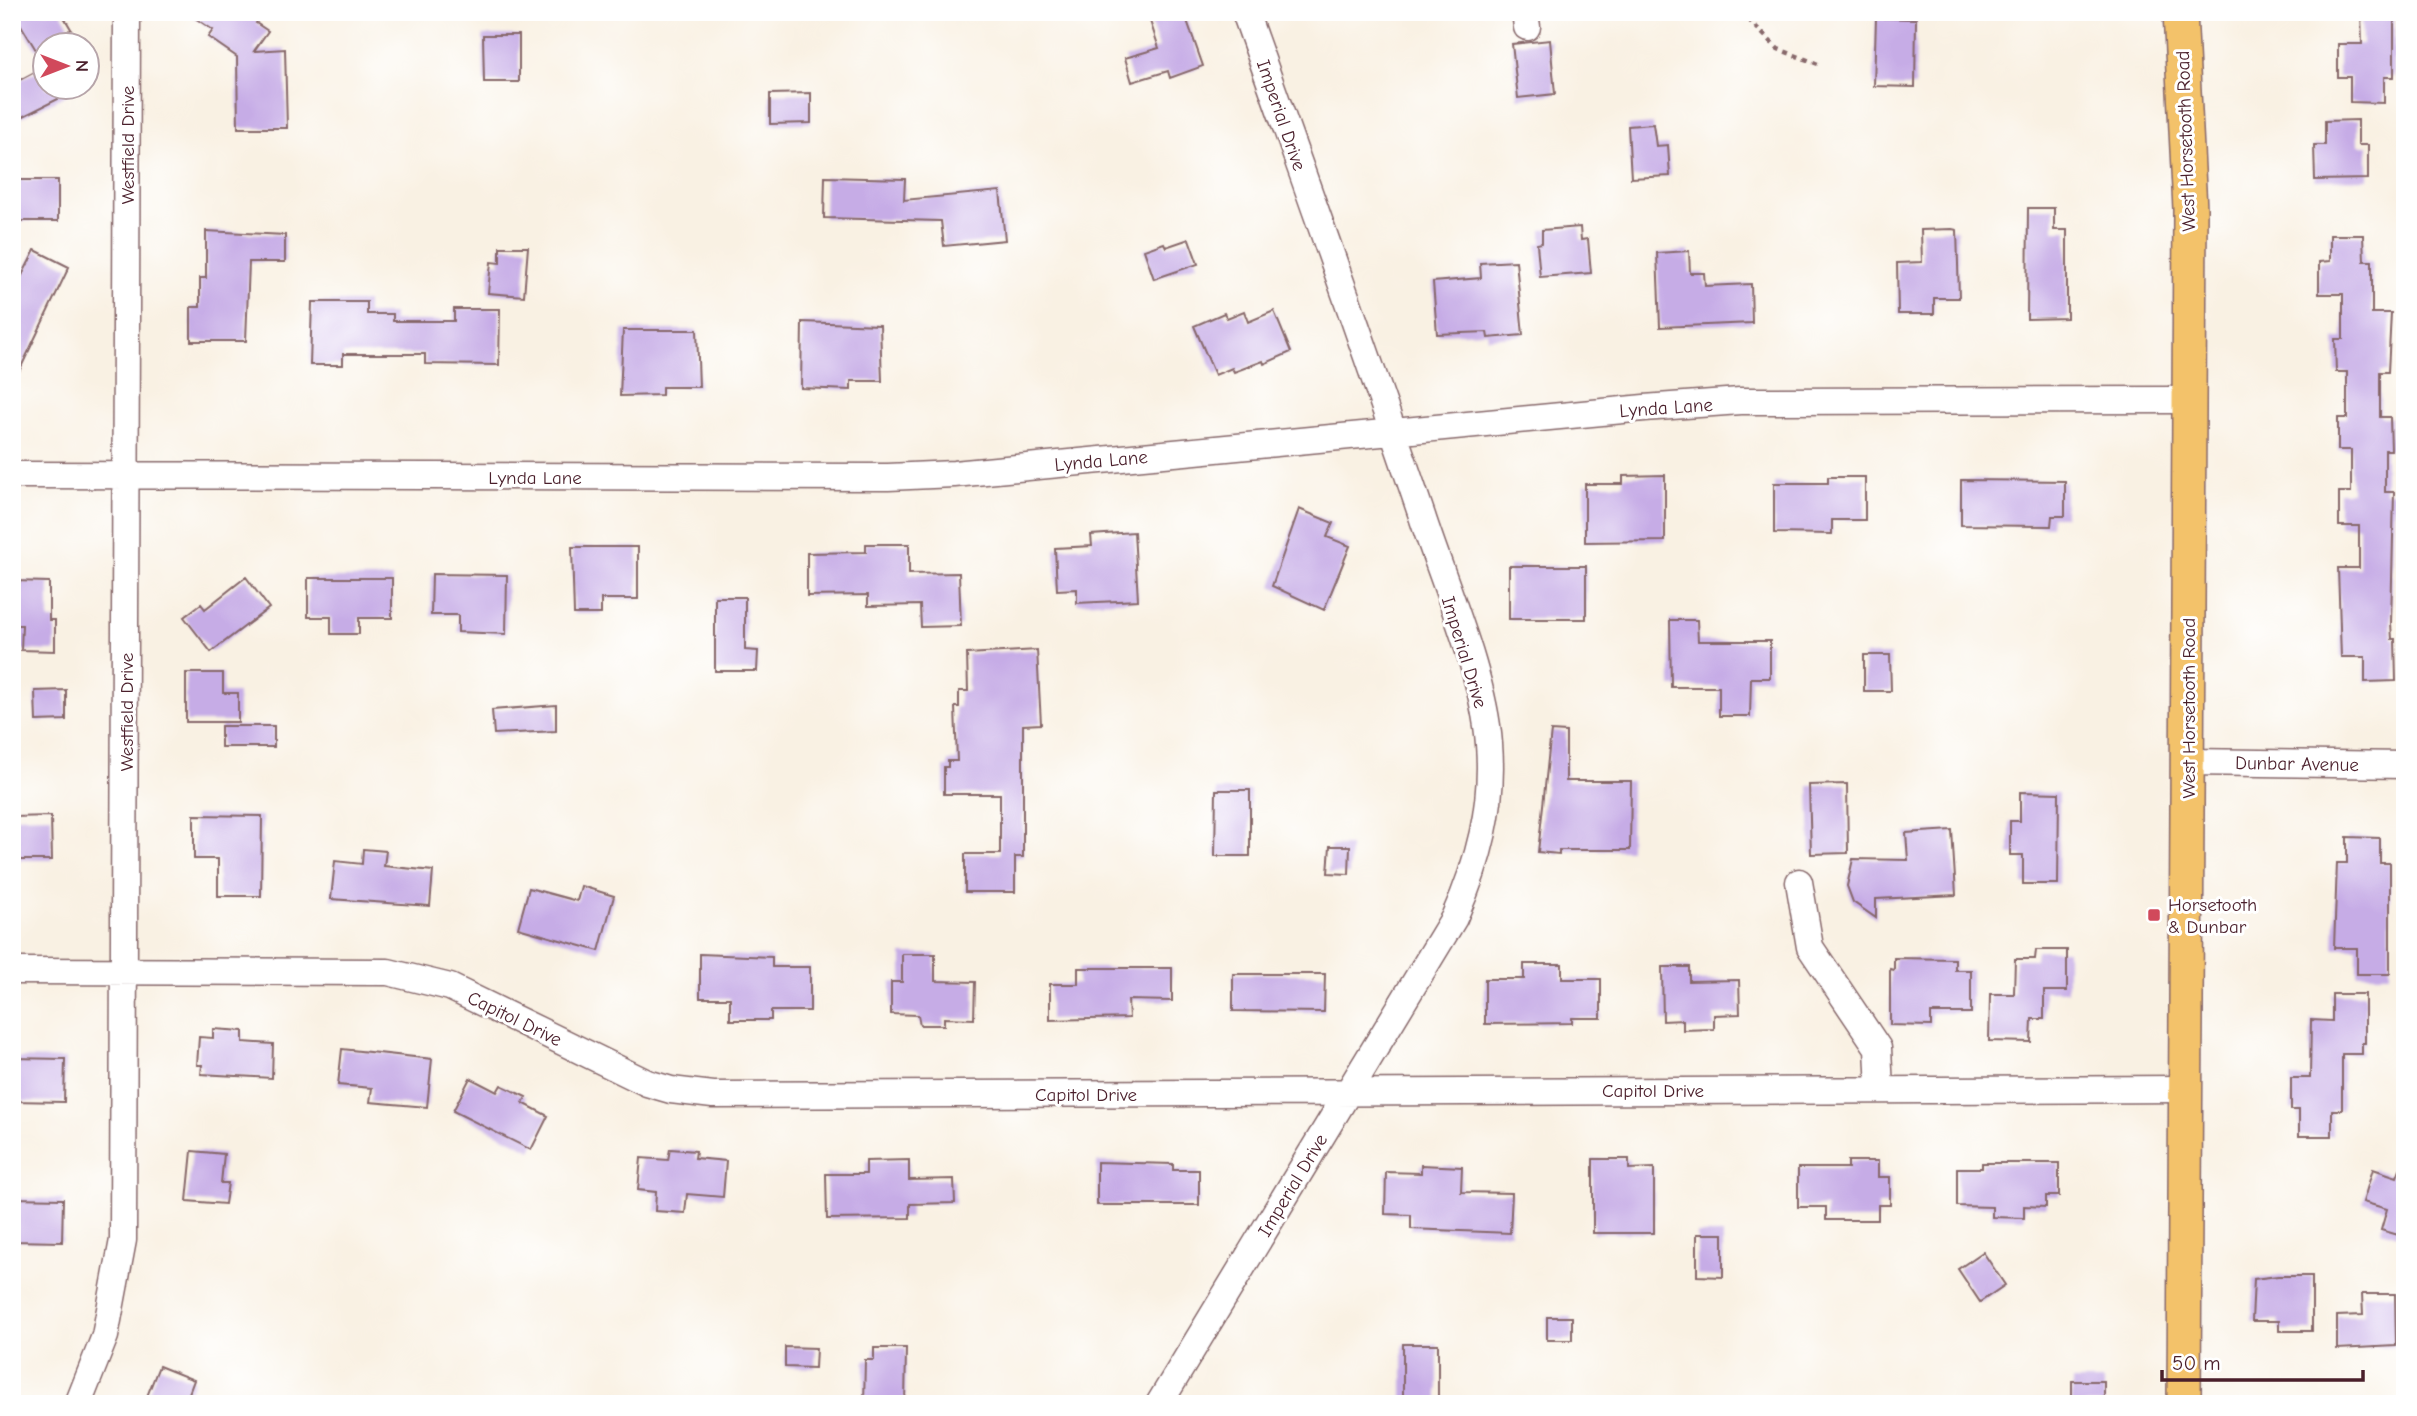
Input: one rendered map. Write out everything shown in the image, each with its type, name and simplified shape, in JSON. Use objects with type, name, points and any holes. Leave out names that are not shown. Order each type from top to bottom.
[{"type":"main road","name":"West Horsetooth Road","points":[[2180,12],[2190,209],[2183,1404]]},
{"type":"street","name":"Westfield Drive","points":[[78,1404],[106,1336],[123,1240],[127,12]]},
{"type":"street","name":"Imperial Drive","points":[[1159,1404],[1454,918],[1472,877],[1484,835],[1490,787],[1489,743],[1479,688],[1393,432],[1245,12]]},
{"type":"street","name":"Lynda Lane","points":[[12,475],[888,477],[954,474],[1740,401],[2188,400]]},
{"type":"street","name":"Dunbar Avenue","points":[[2188,762],[2405,765]]},
{"type":"street","points":[[1799,882],[1810,947],[1878,1048],[1880,1090]]},
{"type":"street","name":"Capitol Drive","points":[[12,971],[388,972],[423,978],[450,987],[647,1083],[671,1090],[713,1095],[2186,1089]]},
{"type":"path","points":[[1741,12],[1778,49],[1818,64]]},
{"type":"building","points":[[13,12],[61,12],[71,29],[66,32],[32,32],[32,43]]},
{"type":"building","points":[[186,12],[264,12],[256,23],[268,31],[254,51],[285,49],[287,128],[238,128],[237,57],[208,37],[213,30]]},
{"type":"building","points":[[1165,12],[1184,12],[1203,66],[1170,78],[1168,71],[1132,82],[1125,58],[1159,48],[1149,18]]},
{"type":"building","points":[[2361,12],[2394,12],[2394,77],[2384,77],[2384,103],[2350,102],[2350,77],[2338,77],[2338,44],[2362,44]]},
{"type":"building","points":[[1876,18],[1916,19],[1915,87],[1874,86]]},
{"type":"building","points":[[483,35],[519,35],[519,82],[484,82]]},
{"type":"building","points":[[1550,40],[1555,94],[1518,98],[1512,44]]},
{"type":"building","points":[[32,73],[32,102],[52,102],[12,122],[12,84]]},
{"type":"building","points":[[811,93],[811,123],[770,124],[770,94]]},
{"type":"building","points":[[2358,120],[2358,145],[2368,145],[2368,179],[2315,180],[2314,145],[2325,145],[2325,121]]},
{"type":"building","points":[[1653,124],[1656,146],[1668,145],[1670,176],[1631,178],[1628,126]]},
{"type":"building","points":[[825,177],[905,179],[904,200],[1000,191],[1005,240],[944,246],[941,221],[824,218]]},
{"type":"building","points":[[12,180],[58,180],[58,221],[12,221]]},
{"type":"building","points":[[2028,208],[2054,208],[2054,230],[2067,230],[2067,318],[2027,319]]},
{"type":"building","points":[[1580,227],[1581,240],[1588,239],[1591,273],[1540,277],[1537,244],[1542,243],[1542,230]]},
{"type":"building","points":[[1921,230],[1957,230],[1959,298],[1934,298],[1934,314],[1898,314],[1897,263],[1922,262]]},
{"type":"building","points":[[206,231],[285,235],[285,262],[249,262],[246,341],[191,341],[191,307],[200,307],[200,278],[206,278]]},
{"type":"building","points":[[2330,235],[2363,235],[2364,261],[2372,261],[2372,313],[2391,313],[2388,372],[2380,372],[2380,417],[2390,417],[2391,450],[2385,450],[2385,492],[2394,492],[2391,624],[2392,639],[2395,639],[2396,681],[2365,682],[2365,657],[2341,657],[2338,568],[2359,568],[2359,526],[2339,526],[2339,492],[2351,492],[2351,450],[2338,450],[2338,418],[2347,418],[2347,372],[2336,372],[2335,339],[2343,339],[2343,294],[2319,294],[2319,262],[2330,261]]},
{"type":"building","points":[[1189,239],[1198,264],[1154,279],[1144,250],[1164,243],[1166,247]]},
{"type":"building","points":[[500,247],[528,247],[524,296],[488,293],[491,262],[500,263]]},
{"type":"building","points":[[35,250],[69,267],[12,386],[12,295]]},
{"type":"building","points":[[1689,251],[1690,273],[1704,273],[1705,286],[1751,284],[1752,323],[1660,327],[1657,253]]},
{"type":"building","points":[[1516,261],[1523,335],[1488,338],[1487,332],[1437,334],[1433,282],[1481,278],[1480,263]]},
{"type":"building","points":[[312,302],[367,302],[367,314],[393,314],[393,321],[454,321],[454,309],[500,309],[499,365],[425,364],[425,354],[343,354],[343,365],[310,365]]},
{"type":"building","points":[[1244,311],[1248,322],[1274,311],[1291,352],[1264,364],[1263,361],[1234,372],[1232,368],[1215,375],[1194,326],[1224,313],[1227,318]]},
{"type":"building","points":[[802,322],[880,325],[882,381],[851,381],[851,390],[801,388]]},
{"type":"building","points":[[623,330],[697,330],[699,387],[662,387],[662,395],[620,396]]},
{"type":"building","points":[[1665,475],[1665,541],[1585,542],[1585,484],[1623,484],[1623,476]]},
{"type":"building","points":[[1828,477],[1865,477],[1865,520],[1832,520],[1832,534],[1774,533],[1774,483],[1828,483]]},
{"type":"building","points":[[1961,480],[2065,481],[2065,516],[2052,516],[2051,526],[1961,525]]},
{"type":"building","points":[[1299,509],[1333,523],[1327,537],[1350,546],[1324,610],[1272,586]]},
{"type":"building","points":[[1134,532],[1138,600],[1077,603],[1077,589],[1057,590],[1055,548],[1092,546],[1091,535]]},
{"type":"building","points":[[866,544],[909,544],[909,574],[959,573],[961,626],[921,627],[920,605],[868,606],[868,595],[807,596],[807,553],[866,552]]},
{"type":"building","points":[[572,547],[638,547],[638,599],[601,599],[601,614],[574,614]]},
{"type":"building","points":[[1509,566],[1586,566],[1586,619],[1509,619]]},
{"type":"building","points":[[432,574],[507,575],[506,634],[458,632],[458,615],[431,615]]},
{"type":"building","points":[[246,577],[269,608],[211,652],[184,617],[201,604],[205,609]]},
{"type":"building","points":[[308,578],[392,578],[392,618],[359,618],[359,634],[331,634],[331,617],[308,617]]},
{"type":"building","points":[[12,581],[49,582],[49,620],[55,620],[55,651],[21,650],[22,625],[12,625]]},
{"type":"building","points":[[715,597],[745,597],[745,650],[758,651],[757,671],[715,671]]},
{"type":"building","points":[[1670,620],[1697,620],[1698,641],[1770,641],[1770,678],[1751,678],[1750,716],[1719,716],[1719,687],[1671,687]]},
{"type":"building","points":[[1037,650],[1041,724],[1023,725],[1023,857],[1015,857],[1015,892],[965,892],[965,854],[1000,854],[1000,794],[944,794],[944,767],[948,767],[948,761],[957,761],[955,707],[959,707],[959,691],[968,691],[967,654]]},
{"type":"building","points":[[1864,655],[1890,655],[1891,691],[1864,691]]},
{"type":"building","points":[[186,673],[223,673],[223,693],[238,693],[238,722],[186,722]]},
{"type":"building","points":[[66,690],[66,720],[36,721],[35,691]]},
{"type":"building","points":[[556,705],[556,731],[494,734],[492,710]]},
{"type":"building","points":[[221,726],[274,726],[274,747],[221,747]]},
{"type":"building","points":[[1551,731],[1566,732],[1566,781],[1631,781],[1630,850],[1559,850],[1559,854],[1538,852]]},
{"type":"building","points":[[1847,784],[1848,853],[1811,854],[1809,785]]},
{"type":"building","points":[[1216,790],[1250,790],[1250,856],[1215,856]]},
{"type":"building","points":[[2020,792],[2059,793],[2058,884],[2023,884],[2023,855],[2010,855],[2010,821],[2020,821]]},
{"type":"building","points":[[194,815],[262,816],[261,896],[218,896],[218,859],[194,859]]},
{"type":"building","points":[[51,816],[52,860],[12,860],[12,817]]},
{"type":"building","points":[[1952,830],[1956,895],[1876,899],[1876,918],[1853,902],[1847,886],[1853,859],[1908,860],[1906,833]]},
{"type":"building","points":[[2347,837],[2380,838],[2380,863],[2390,863],[2390,974],[2357,974],[2357,948],[2334,948],[2337,863],[2347,863]]},
{"type":"building","points":[[1330,846],[1350,846],[1349,874],[1328,873]]},
{"type":"building","points":[[363,849],[386,851],[384,866],[433,871],[430,906],[331,899],[335,861],[362,864]]},
{"type":"building","points":[[581,886],[614,896],[599,951],[518,928],[529,888],[577,901]]},
{"type":"building","points":[[2036,950],[2067,950],[2067,991],[2044,991],[2044,1019],[2032,1019],[2031,1042],[1989,1041],[1990,994],[2014,994],[2015,959],[2035,959]]},
{"type":"building","points":[[700,954],[772,957],[772,967],[810,967],[810,1011],[771,1011],[771,1020],[730,1020],[730,998],[700,998]]},
{"type":"building","points":[[902,954],[935,954],[935,981],[975,982],[974,1019],[944,1018],[944,1025],[920,1025],[918,1015],[891,1014],[891,982],[902,982]]},
{"type":"building","points":[[1894,958],[1955,959],[1955,970],[1971,970],[1971,1013],[1931,1013],[1931,1026],[1890,1025],[1890,969],[1894,970]]},
{"type":"building","points":[[1524,964],[1562,964],[1562,979],[1601,979],[1601,1018],[1572,1018],[1572,1023],[1485,1024],[1485,979],[1524,979]]},
{"type":"building","points":[[1662,967],[1689,967],[1689,981],[1739,980],[1740,1014],[1714,1015],[1714,1029],[1683,1030],[1683,1020],[1663,1021]]},
{"type":"building","points":[[1078,968],[1172,968],[1172,1001],[1128,1000],[1129,1018],[1050,1020],[1050,984],[1078,984]]},
{"type":"building","points":[[1233,974],[1325,974],[1324,1012],[1233,1011]]},
{"type":"building","points":[[2332,994],[2365,994],[2365,1043],[2362,1043],[2362,1054],[2342,1054],[2342,1110],[2332,1110],[2332,1136],[2299,1136],[2299,1110],[2291,1110],[2291,1078],[2310,1078],[2311,1020],[2332,1021]]},
{"type":"building","points":[[213,1029],[243,1031],[243,1042],[273,1044],[272,1078],[201,1074],[202,1065],[197,1065],[199,1037],[213,1038]]},
{"type":"building","points":[[342,1049],[432,1059],[427,1107],[370,1102],[372,1088],[338,1085]]},
{"type":"building","points":[[12,1058],[65,1059],[64,1102],[12,1101]]},
{"type":"building","points":[[470,1078],[497,1092],[501,1085],[526,1097],[523,1103],[548,1116],[531,1150],[453,1111]]},
{"type":"building","points":[[670,1149],[696,1151],[695,1158],[726,1161],[723,1197],[687,1194],[685,1213],[655,1211],[656,1192],[638,1190],[641,1158],[668,1160]]},
{"type":"building","points":[[192,1151],[224,1154],[221,1183],[228,1183],[225,1204],[187,1201]]},
{"type":"building","points":[[1593,1159],[1629,1159],[1629,1169],[1654,1168],[1654,1233],[1593,1233]]},
{"type":"building","points":[[909,1160],[909,1180],[954,1179],[955,1203],[910,1204],[910,1218],[827,1219],[826,1174],[866,1174],[866,1161]]},
{"type":"building","points":[[1848,1161],[1878,1161],[1878,1177],[1890,1177],[1890,1205],[1878,1205],[1878,1220],[1826,1220],[1826,1207],[1798,1207],[1798,1168],[1848,1168]]},
{"type":"building","points":[[1097,1162],[1173,1164],[1173,1170],[1199,1170],[1199,1205],[1097,1205]]},
{"type":"building","points":[[1982,1163],[2059,1163],[2059,1196],[2046,1196],[2046,1207],[2024,1206],[2024,1218],[1992,1217],[1992,1207],[1957,1206],[1957,1168],[1982,1168]]},
{"type":"building","points":[[1421,1165],[1462,1167],[1461,1192],[1512,1193],[1510,1233],[1411,1229],[1411,1215],[1385,1214],[1386,1172],[1421,1173]]},
{"type":"building","points":[[2373,1169],[2397,1177],[2400,1169],[2405,1170],[2405,1237],[2381,1230],[2387,1209],[2363,1202]]},
{"type":"building","points":[[12,1198],[63,1199],[62,1242],[12,1241]]},
{"type":"building","points":[[1697,1234],[1723,1234],[1723,1277],[1697,1276]]},
{"type":"building","points":[[1983,1252],[2005,1285],[1980,1302],[1958,1269]]},
{"type":"building","points":[[2312,1276],[2312,1331],[2279,1331],[2279,1321],[2252,1321],[2254,1279]]},
{"type":"building","points":[[2362,1294],[2395,1294],[2396,1346],[2337,1349],[2337,1316],[2363,1315]]},
{"type":"building","points":[[1547,1317],[1572,1317],[1572,1340],[1547,1340]]},
{"type":"building","points":[[1403,1344],[1438,1344],[1438,1404],[1403,1404]]},
{"type":"building","points":[[785,1347],[816,1348],[815,1368],[785,1367]]},
{"type":"building","points":[[874,1348],[906,1348],[905,1404],[864,1404],[865,1360],[874,1360]]},
{"type":"building","points":[[159,1366],[194,1380],[185,1404],[144,1404]]},
{"type":"building","points":[[2072,1381],[2104,1381],[2104,1404],[2072,1404]]},
{"type":"place","name":"Horsetooth & Dunbar","points":[[2154,915]]}]
